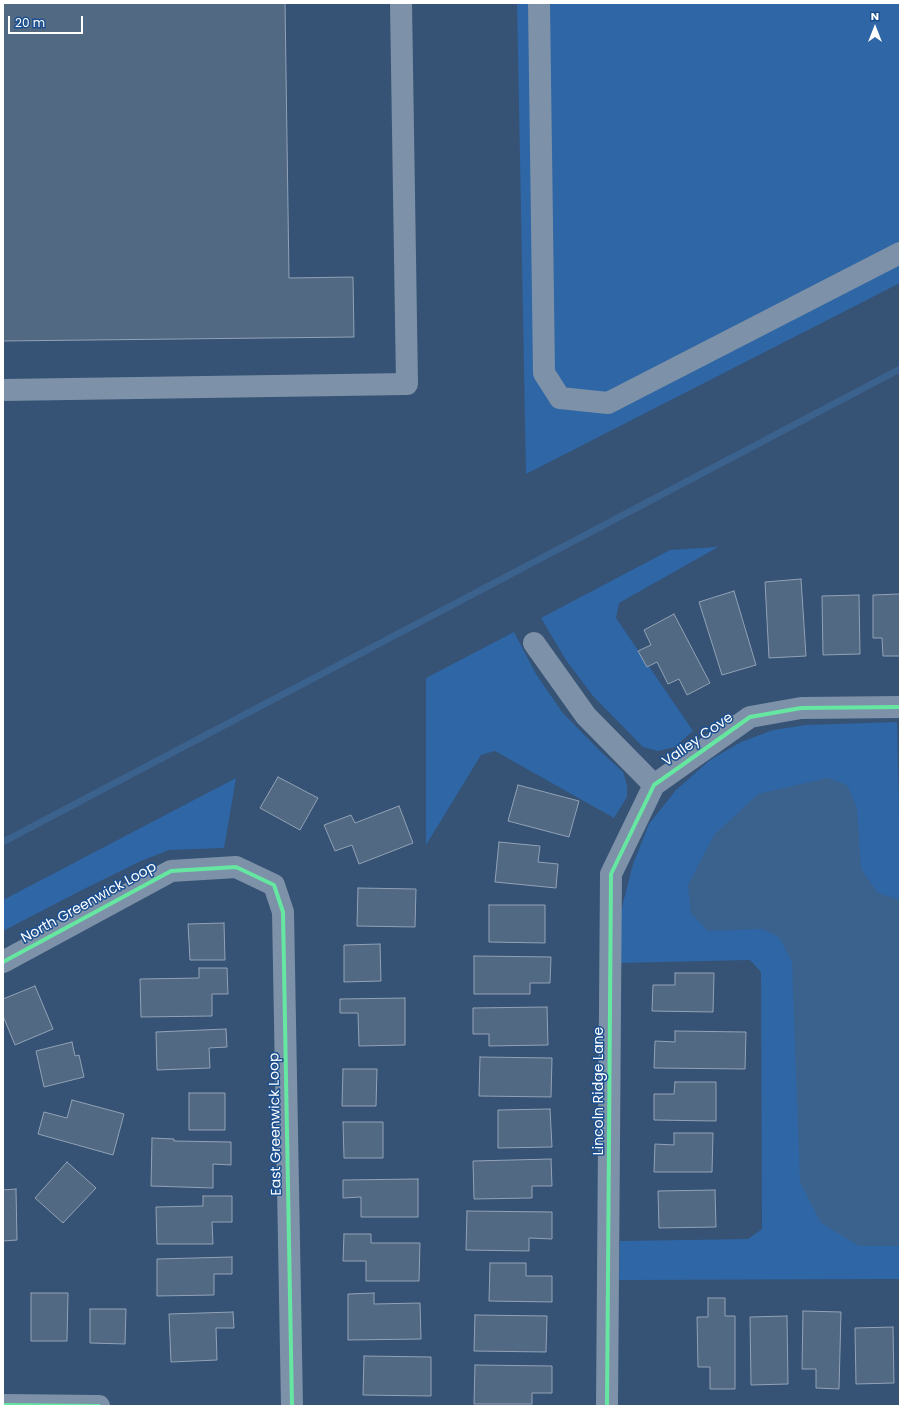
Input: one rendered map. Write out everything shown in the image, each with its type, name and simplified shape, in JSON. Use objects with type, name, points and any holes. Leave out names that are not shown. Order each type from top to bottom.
[{"type":"street","points":[[3,390],[407,384],[401,3]]},
{"type":"street","points":[[539,3],[544,373],[560,398],[608,403],[900,253]]},
{"type":"street","points":[[534,643],[586,716],[654,785]]},
{"type":"street","name":"Valley Cove","points":[[654,785],[750,718],[801,708],[900,706]]},
{"type":"street","name":"Lincoln Ridge Lane","points":[[607,1406],[611,874],[654,785]]},
{"type":"street","name":"North Greenwick Loop","points":[[3,962],[171,871],[236,866]]},
{"type":"street","name":"East Greenwick Loop","points":[[236,866],[274,885],[283,912],[292,1406]]},
{"type":"street","points":[[3,1405],[99,1406]]},
{"type":"shaded area","points":[[517,3],[900,3],[900,283],[526,474]]},
{"type":"shaded area","points":[[718,547],[619,603],[616,618],[693,731],[675,747],[658,751],[643,747],[593,696],[566,660],[541,618],[670,550]]},
{"type":"shaded area","points":[[514,632],[536,674],[562,712],[623,772],[627,785],[627,797],[614,818],[495,751],[481,755],[426,845],[426,678]]},
{"type":"shaded area","points":[[897,722],[900,854],[900,1279],[619,1280],[620,1241],[748,1239],[762,1229],[761,972],[750,960],[619,963],[621,911],[633,864],[649,824],[676,790],[710,760],[741,742],[773,730],[806,725]]},
{"type":"shaded area","points":[[236,778],[224,848],[169,850],[141,861],[3,931],[3,900]]},
{"type":"shaded area","points":[[827,778],[847,785],[857,808],[861,869],[878,893],[900,900],[900,1246],[859,1246],[821,1223],[800,1182],[792,962],[779,937],[762,929],[708,931],[691,913],[688,885],[714,835],[758,794]]},
{"type":"building","points":[[3,3],[285,3],[289,278],[353,277],[354,337],[3,341]]},
{"type":"building","points":[[801,579],[806,656],[769,658],[765,582]]},
{"type":"building","points":[[734,591],[756,665],[722,675],[699,602]]},
{"type":"building","points":[[900,594],[900,656],[883,656],[882,638],[873,638],[873,595]]},
{"type":"building","points":[[859,595],[860,654],[823,655],[822,596]]},
{"type":"building","points":[[674,614],[710,683],[687,695],[679,679],[668,684],[657,662],[647,667],[638,651],[651,645],[644,630]]},
{"type":"building","points":[[278,777],[318,798],[300,830],[260,808]]},
{"type":"building","points":[[518,785],[579,801],[569,837],[508,821]]},
{"type":"building","points":[[399,806],[413,843],[359,864],[352,845],[335,851],[324,825],[351,815],[355,823]]},
{"type":"building","points":[[499,842],[540,846],[538,862],[558,864],[556,888],[495,882]]},
{"type":"building","points":[[358,888],[416,889],[415,927],[357,926]]},
{"type":"building","points":[[489,905],[545,905],[545,943],[489,942]]},
{"type":"building","points":[[224,923],[225,960],[190,960],[188,924]]},
{"type":"building","points":[[380,944],[381,981],[344,982],[344,945]]},
{"type":"building","points":[[474,956],[551,957],[550,983],[530,983],[530,994],[474,994]]},
{"type":"building","points":[[199,968],[227,968],[228,994],[212,994],[212,1016],[141,1017],[140,979],[199,978]]},
{"type":"building","points":[[675,973],[714,973],[713,1012],[652,1011],[653,985],[675,985]]},
{"type":"building","points":[[35,986],[53,1029],[15,1045],[3,1016],[3,999]]},
{"type":"building","points":[[405,998],[405,1045],[359,1046],[358,1013],[340,1013],[340,999]]},
{"type":"building","points":[[547,1007],[548,1045],[489,1046],[489,1034],[473,1034],[473,1008]]},
{"type":"building","points":[[226,1029],[227,1047],[209,1048],[210,1068],[157,1070],[156,1032]]},
{"type":"building","points":[[675,1031],[746,1032],[745,1069],[654,1068],[655,1041],[675,1042]]},
{"type":"building","points":[[72,1042],[75,1056],[79,1055],[84,1077],[44,1087],[36,1051]]},
{"type":"building","points":[[480,1057],[552,1058],[551,1097],[479,1096]]},
{"type":"building","points":[[343,1069],[377,1069],[376,1106],[342,1106]]},
{"type":"building","points":[[675,1082],[716,1082],[716,1121],[654,1120],[654,1094],[674,1094]]},
{"type":"building","points":[[189,1093],[225,1093],[225,1130],[189,1130]]},
{"type":"building","points":[[72,1100],[124,1114],[113,1155],[38,1134],[44,1112],[67,1118]]},
{"type":"building","points":[[550,1109],[552,1147],[498,1148],[498,1110]]},
{"type":"building","points":[[343,1122],[383,1122],[383,1158],[344,1158]]},
{"type":"building","points":[[674,1133],[713,1133],[712,1172],[654,1172],[655,1144],[674,1145]]},
{"type":"building","points":[[152,1138],[174,1139],[174,1141],[231,1142],[231,1165],[213,1164],[213,1188],[151,1186]]},
{"type":"building","points":[[551,1159],[552,1186],[532,1186],[532,1198],[474,1199],[473,1161]]},
{"type":"building","points":[[67,1162],[96,1188],[63,1223],[35,1198]]},
{"type":"building","points":[[418,1179],[418,1217],[361,1217],[361,1197],[343,1198],[343,1180]]},
{"type":"building","points":[[16,1189],[17,1240],[3,1241],[3,1190]]},
{"type":"building","points":[[715,1190],[716,1227],[659,1228],[658,1191]]},
{"type":"building","points":[[203,1196],[232,1196],[232,1222],[212,1222],[213,1244],[157,1244],[156,1207],[203,1206]]},
{"type":"building","points":[[467,1211],[552,1212],[552,1239],[529,1238],[529,1251],[466,1250]]},
{"type":"building","points":[[344,1234],[371,1234],[371,1243],[420,1243],[419,1281],[366,1281],[366,1261],[343,1261]]},
{"type":"building","points":[[232,1257],[232,1274],[214,1274],[214,1295],[157,1296],[157,1259]]},
{"type":"building","points":[[490,1263],[526,1263],[526,1276],[552,1276],[552,1302],[489,1301]]},
{"type":"building","points":[[31,1293],[68,1293],[67,1341],[31,1341]]},
{"type":"building","points":[[374,1293],[374,1304],[420,1303],[421,1339],[348,1340],[348,1294]]},
{"type":"building","points":[[708,1298],[725,1298],[725,1316],[735,1316],[735,1389],[710,1389],[710,1367],[698,1367],[697,1317],[708,1317]]},
{"type":"building","points":[[90,1309],[126,1309],[125,1344],[90,1343]]},
{"type":"building","points":[[803,1311],[841,1312],[839,1389],[816,1388],[816,1369],[802,1369]]},
{"type":"building","points":[[233,1312],[234,1328],[216,1328],[217,1360],[171,1362],[169,1314]]},
{"type":"building","points":[[475,1315],[547,1316],[546,1352],[474,1351]]},
{"type":"building","points":[[787,1316],[788,1384],[751,1385],[750,1317]]},
{"type":"building","points":[[893,1327],[894,1383],[856,1384],[855,1328]]},
{"type":"building","points":[[364,1356],[431,1357],[431,1396],[363,1395]]},
{"type":"building","points":[[475,1365],[552,1366],[552,1393],[532,1393],[532,1404],[474,1404]]},
{"type":"waterway","points":[[3,842],[900,369]]},
{"type":"cycle path","points":[[607,1406],[611,874],[654,785],[750,717],[801,708],[900,707]]},
{"type":"cycle path","points":[[3,962],[171,871],[236,867],[274,885],[283,912],[292,1406]]},
{"type":"cycle path","points":[[3,1405],[99,1406]]}]
